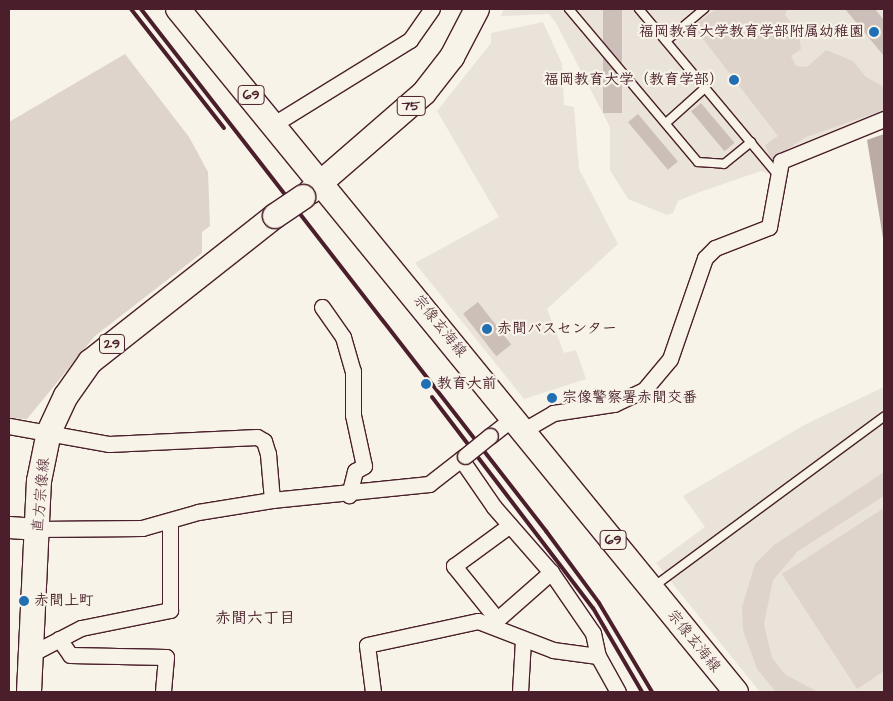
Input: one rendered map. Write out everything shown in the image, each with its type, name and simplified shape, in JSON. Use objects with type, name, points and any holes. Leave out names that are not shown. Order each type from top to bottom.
[{"type":"main road","name":"宗像玄海線","points":[[178,9],[274,124],[312,190],[519,424],[736,692]]},
{"type":"main road","name":"75","points":[[312,190],[424,93],[452,57],[477,9]]},
{"type":"main road","name":"直方宗像線","points":[[29,692],[39,480],[49,432],[90,362],[275,216],[312,190]]},
{"type":"main road","points":[[9,527],[37,529]]},
{"type":"street","points":[[274,124],[410,40],[432,9]]},
{"type":"street","points":[[37,529],[142,528],[272,500],[349,495],[429,484],[490,436],[553,413],[614,404],[644,390],[662,374],[705,258],[715,248],[769,227],[775,216],[777,174],[788,156],[884,119]]},
{"type":"street","points":[[322,306],[343,337],[353,370],[353,415],[364,466],[355,472],[349,495]]},
{"type":"street","points":[[9,426],[109,444],[257,437],[264,441],[268,454],[272,500]]},
{"type":"street","points":[[463,457],[510,525],[551,572],[593,633],[598,656],[613,691]]},
{"type":"street","points":[[31,654],[59,639],[111,618],[170,610],[170,521]]},
{"type":"street","points":[[510,525],[454,566],[494,621],[523,640],[598,656]]},
{"type":"street","points":[[373,692],[367,645],[478,621],[494,621],[551,572]]},
{"type":"street","points":[[59,639],[70,655],[166,657],[163,692]]},
{"type":"street","points":[[520,692],[523,640]]},
{"type":"lane","points":[[569,9],[698,162],[724,164],[750,142]]},
{"type":"lane","points":[[639,9],[777,174]]},
{"type":"lane","points":[[666,41],[704,9]]},
{"type":"lane","points":[[666,123],[705,88]]},
{"type":"lane","points":[[652,588],[884,418]]},
{"type":"shaded area","name":"福岡教育大学（教育学部）","points":[[504,9],[884,9],[884,114],[784,152],[772,175],[761,171],[678,201],[673,213],[667,215],[628,199],[610,170],[610,127],[556,23],[549,14],[501,16]]},
{"type":"shaded area","points":[[716,9],[787,9],[785,15],[799,32],[801,49],[791,56],[796,66],[807,67],[826,50],[853,61],[866,77],[884,87],[884,110],[806,137],[771,160],[765,145],[778,136],[693,26]]},
{"type":"shaded area","points":[[543,22],[562,64],[564,105],[574,107],[579,169],[618,244],[547,309],[564,353],[576,350],[586,379],[524,399],[415,263],[499,217],[437,111],[491,43],[491,33]]},
{"type":"shaded area","points":[[125,54],[189,137],[208,172],[210,226],[202,232],[202,253],[95,336],[27,419],[9,418],[9,122]]},
{"type":"shaded area","points":[[884,134],[884,244],[867,140]]},
{"type":"shaded area","points":[[884,387],[884,692],[760,692],[656,563],[705,527],[683,496],[806,424]]},
{"type":"shaded area","points":[[884,472],[884,496],[798,551],[773,580],[764,624],[772,658],[786,675],[818,692],[776,692],[757,669],[743,630],[742,607],[755,564],[774,545]]},
{"type":"shaded area","points":[[884,508],[884,671],[857,689],[782,574]]},
{"type":"building","points":[[603,9],[622,9],[622,113],[603,113]]},
{"type":"building","name":"福岡教育大学教育学部附属幼稚園","points":[[845,9],[875,9],[884,20],[884,56]]},
{"type":"building","points":[[701,103],[734,143],[724,151],[691,111]]},
{"type":"building","points":[[638,114],[678,161],[668,170],[628,122]]},
{"type":"building","name":"赤間バスセンター","points":[[478,302],[511,345],[496,356],[463,314]]},
{"type":"railway","points":[[131,9],[224,128]]},
{"type":"railway","points":[[141,9],[546,531],[599,603],[652,692]]},
{"type":"railway","points":[[432,397],[593,608],[642,692]]},
{"type":"place","name":"福岡教育大学教育学部附属幼稚園","points":[[874,32]]},
{"type":"place","name":"福岡教育大学（教育学部）","points":[[734,80]]},
{"type":"place","name":"赤間バスセンター","points":[[487,329]]},
{"type":"place","name":"教育大前","points":[[426,384]]},
{"type":"place","name":"宗像警察署赤間交番","points":[[552,398]]},
{"type":"place","name":"赤間上町","points":[[24,601]]},
{"type":"district","name":"赤間六丁目","points":[[255,618]]}]
